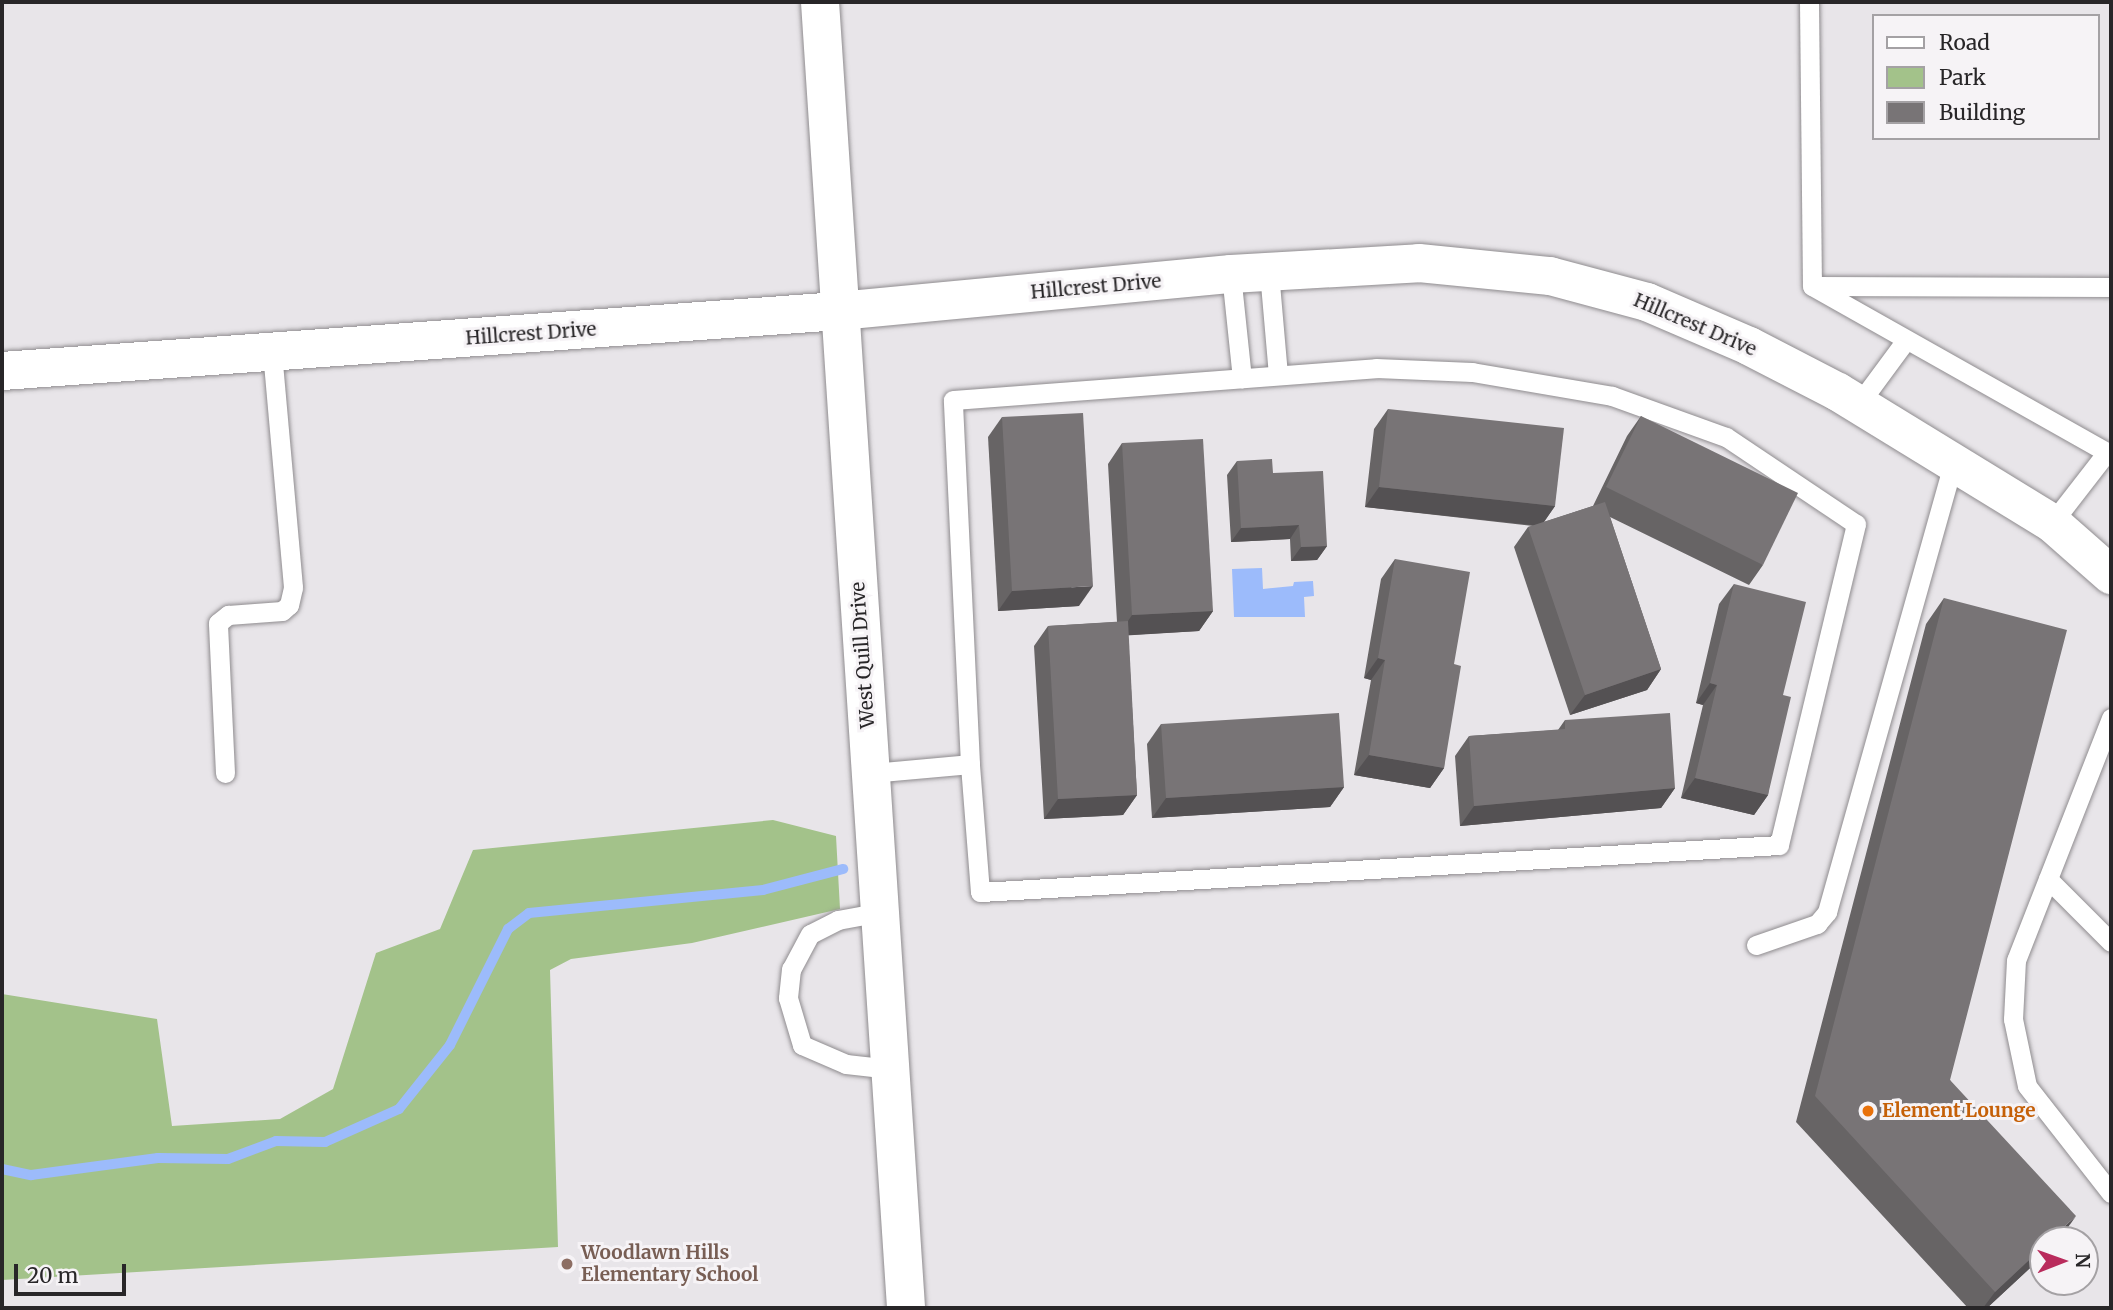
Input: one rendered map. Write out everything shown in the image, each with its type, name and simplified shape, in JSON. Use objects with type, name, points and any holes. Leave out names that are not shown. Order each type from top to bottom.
[{"type":"main road","name":"West Quill Drive","points":[[820,2],[906,1308]]},
{"type":"main road","name":"Hillcrest Drive","points":[[2,371],[839,311],[1231,274],[1419,263],[1550,276],[1647,302],[1749,346],[1858,405],[2052,523],[2111,575]]},
{"type":"lane","points":[[1809,2],[1812,286]]},
{"type":"lane","points":[[1269,272],[1278,375]]},
{"type":"lane","points":[[1231,274],[1242,378]]},
{"type":"lane","points":[[1812,286],[2111,287]]},
{"type":"lane","points":[[1812,286],[2109,453],[2052,523]]},
{"type":"lane","points":[[1858,405],[1906,340]]},
{"type":"lane","points":[[225,773],[218,622],[228,615],[282,611],[289,605],[293,587],[272,352]]},
{"type":"lane","points":[[1376,368],[1472,372],[1612,396],[1726,437],[1856,524],[1779,845],[980,892],[970,764],[953,400],[1278,375],[1376,368]]},
{"type":"lane","points":[[1756,945],[1817,924],[1827,912],[1952,463]]},
{"type":"lane","points":[[2111,718],[2016,960],[2013,1019],[2027,1086],[2111,1193]]},
{"type":"lane","points":[[871,774],[970,764]]},
{"type":"lane","points":[[2048,879],[2111,942]]},
{"type":"lane","points":[[881,912],[838,920],[810,934],[791,969],[788,998],[802,1045],[846,1064],[891,1069]]},
{"type":"green space","points":[[773,820],[836,836],[840,909],[692,943],[571,959],[550,970],[558,1247],[2,1280],[2,994],[157,1019],[172,1126],[280,1119],[333,1089],[376,953],[440,929],[473,850]]},
{"type":"water","points":[[1262,568],[1263,589],[1313,581],[1314,596],[1304,597],[1305,617],[1234,617],[1232,569]]},
{"type":"building","points":[[1388,409],[1564,428],[1555,506],[1379,487]]},
{"type":"building","points":[[1083,413],[1093,586],[1012,591],[1002,417]]},
{"type":"building","points":[[1641,416],[1798,493],[1763,565],[1606,487]]},
{"type":"building","points":[[1203,439],[1213,611],[1132,615],[1122,443]]},
{"type":"building","points":[[1272,459],[1273,473],[1323,471],[1327,546],[1301,547],[1299,525],[1241,528],[1237,461]]},
{"type":"building","points":[[1605,502],[1661,669],[1585,695],[1528,527]]},
{"type":"building","points":[[1395,559],[1470,572],[1454,664],[1461,666],[1444,768],[1369,755],[1385,660],[1378,658]]},
{"type":"building","points":[[1734,584],[1806,602],[1783,695],[1791,697],[1768,795],[1695,778],[1717,685],[1710,683]]},
{"type":"building","points":[[1944,598],[2067,630],[1950,1080],[2076,1216],[2065,1226],[2029,1226],[2029,1260],[1995,1292],[1815,1096]]},
{"type":"building","points":[[1128,621],[1137,795],[1058,799],[1048,626]]},
{"type":"building","points":[[1339,713],[1344,787],[1166,798],[1161,724]]},
{"type":"building","points":[[1670,713],[1675,788],[1474,806],[1469,736],[1565,729],[1565,720]]},
{"type":"waterway","points":[[2,1169],[31,1175],[158,1158],[228,1159],[276,1141],[325,1142],[399,1109],[450,1045],[508,929],[529,913],[763,890],[843,869]]},
{"type":"place","name":"Element Lounge","points":[[1868,1111]]},
{"type":"place","name":"Woodlawn Hills Elementary School","points":[[567,1264]]}]
